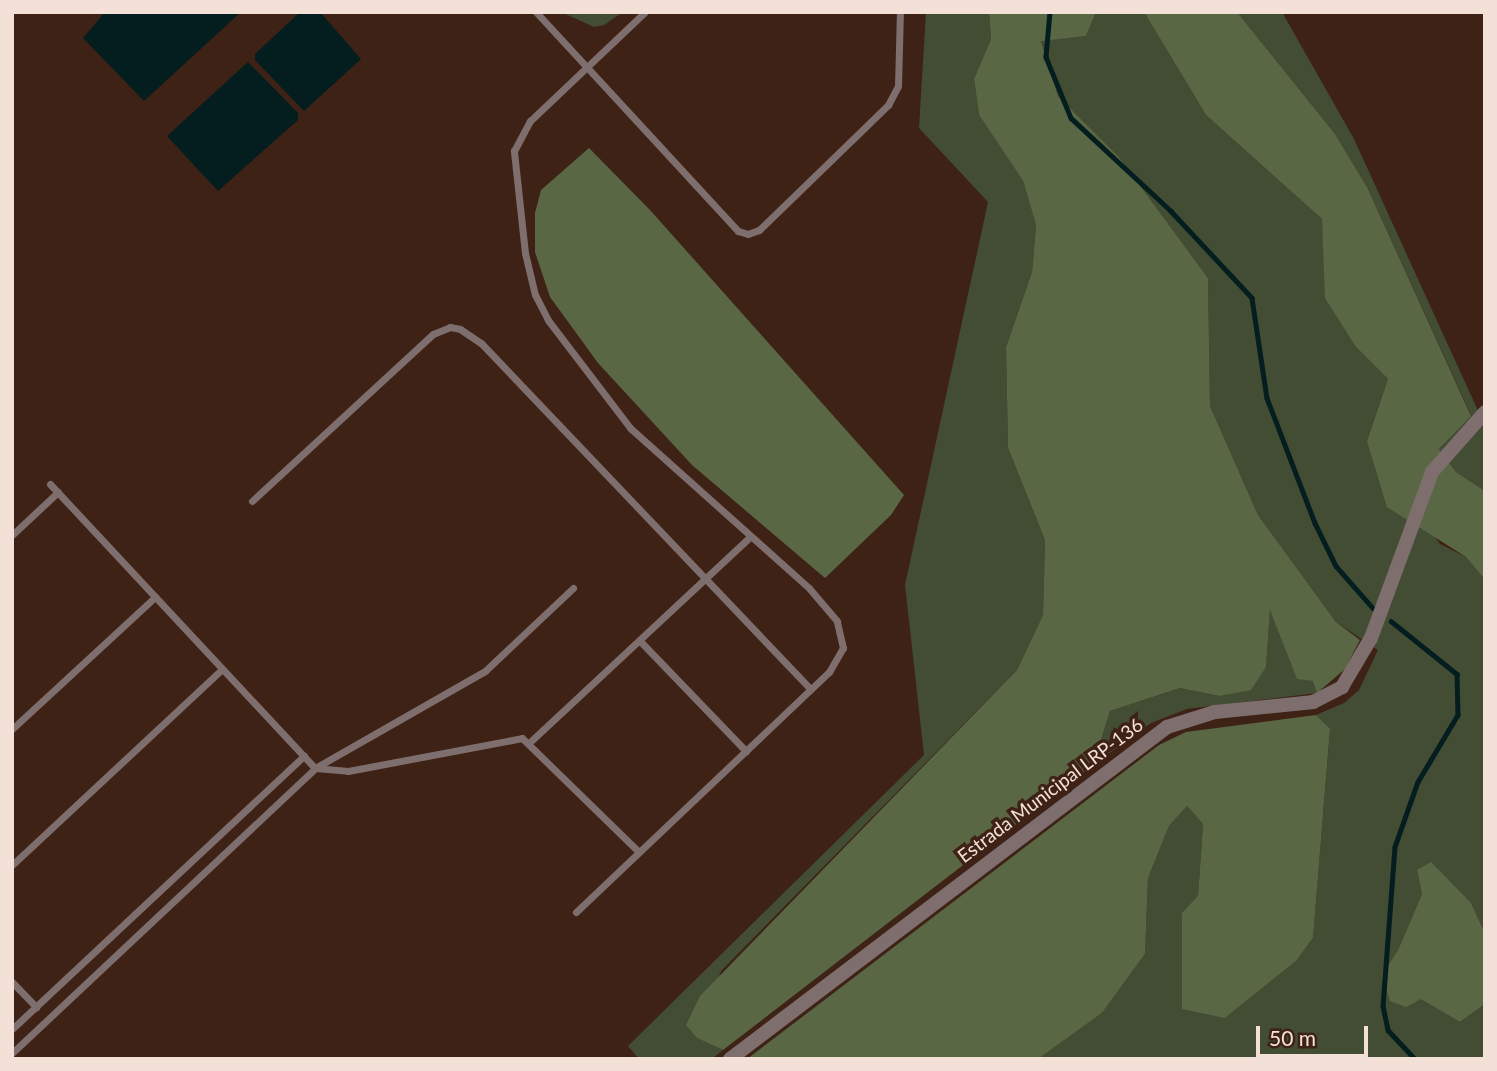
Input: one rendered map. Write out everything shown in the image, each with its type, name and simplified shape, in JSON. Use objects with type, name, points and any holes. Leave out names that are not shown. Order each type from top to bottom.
[{"type":"street","name":"Estrada Municipal LRP-136","points":[[730,1059],[1167,727],[1215,712],[1313,702],[1342,687],[1371,638],[1433,472],[1485,412]]},
{"type":"lane","points":[[537,12],[738,231],[748,233],[759,230],[888,105],[898,86],[900,12]]},
{"type":"lane","points":[[576,912],[811,690],[840,658],[843,636],[825,604],[631,429],[548,320],[535,295],[525,253],[514,151],[530,121],[646,12]]},
{"type":"lane","points":[[252,501],[433,334],[454,328],[481,343],[811,690]]},
{"type":"lane","points":[[50,484],[315,768],[348,771],[502,738],[531,741],[639,852]]},
{"type":"lane","points":[[12,535],[58,492]]},
{"type":"lane","points":[[531,741],[750,537]]},
{"type":"lane","points":[[12,1053],[315,768],[485,671],[573,588]]},
{"type":"lane","points":[[12,729],[155,597]]},
{"type":"lane","points":[[640,641],[746,751]]},
{"type":"lane","points":[[12,865],[222,669]]},
{"type":"lane","points":[[12,1029],[304,756]]},
{"type":"lane","points":[[12,982],[36,1007]]},
{"type":"green space","points":[[561,12],[623,12],[604,25],[594,27]]},
{"type":"green space","points":[[926,12],[989,12],[991,39],[974,79],[979,115],[1023,181],[1036,225],[1032,272],[1006,347],[1008,448],[1045,540],[1043,615],[1017,670],[721,971],[697,1038],[723,1050],[712,1059],[639,1059],[628,1046],[924,755],[905,585],[988,202],[919,128]]},
{"type":"green space","points":[[989,12],[1096,12],[1086,36],[1041,41],[1058,96],[1119,157],[1208,278],[1210,406],[1258,515],[1336,622],[1360,640],[1345,669],[1317,693],[1313,681],[1297,679],[1270,610],[1266,667],[1251,690],[1219,696],[1180,688],[1110,711],[1093,765],[723,1050],[697,1038],[686,1025],[700,996],[1017,670],[1043,615],[1045,540],[1008,448],[1006,347],[1032,272],[1036,225],[1023,181],[979,115],[974,79],[991,39]]},
{"type":"green space","points":[[1096,12],[1144,12],[1206,115],[1322,219],[1325,257],[1356,347],[1388,379],[1367,441],[1440,544],[1466,557],[1485,580],[1485,933],[1471,903],[1417,870],[1422,894],[1398,950],[1382,975],[1460,1022],[1485,1004],[1485,1059],[1038,1059],[1102,1013],[1145,954],[1148,878],[1169,826],[1187,806],[1203,824],[1198,896],[1225,1018],[1296,961],[1313,938],[1330,730],[1316,715],[1344,703],[1359,690],[1378,650],[1336,622],[1258,515],[1210,406],[1208,278],[1119,157],[1058,96],[1041,40],[1086,36]]},
{"type":"green space","points":[[1144,12],[1237,12],[1335,134],[1367,187],[1471,416],[1439,449],[1456,472],[1485,491],[1485,580],[1466,557],[1387,507],[1367,441],[1388,379],[1356,347],[1325,298],[1322,219],[1206,115]]},
{"type":"green space","points":[[1237,12],[1282,12],[1354,139],[1485,426],[1485,491],[1456,472],[1439,449],[1471,415],[1367,187],[1335,134]]},
{"type":"green space","points":[[589,148],[650,210],[904,495],[891,515],[825,578],[692,465],[598,363],[550,297],[535,252],[535,213],[541,190]]},
{"type":"green space","points":[[1270,608],[1297,678],[1314,681],[1317,693],[1187,709],[1151,723],[1093,765],[1110,711],[1180,688],[1219,696],[1266,667]]},
{"type":"green space","points":[[1316,715],[1330,729],[1313,938],[1296,961],[1225,1018],[1182,1009],[1182,913],[1198,896],[1203,824],[1187,806],[1169,826],[1148,878],[1145,954],[1102,1013],[1038,1059],[747,1059],[1159,745],[1186,732]]},
{"type":"green space","points":[[1431,862],[1471,903],[1485,933],[1485,1004],[1460,1022],[1421,999],[1406,1007],[1390,1001],[1382,975],[1398,950],[1422,894],[1417,870]]},
{"type":"water","points":[[105,12],[241,12],[144,101],[83,38]]},
{"type":"water","points":[[300,12],[320,12],[361,59],[304,111],[255,60],[255,54]]},
{"type":"water","points":[[248,62],[298,113],[298,120],[218,191],[167,136]]},
{"type":"waterway","points":[[1050,12],[1046,57],[1071,118],[1171,211],[1252,298],[1267,398],[1315,523],[1336,566],[1373,608]]},
{"type":"waterway","points":[[1391,621],[1457,674],[1458,715],[1418,782],[1395,847],[1383,1006],[1388,1030],[1415,1059]]}]
